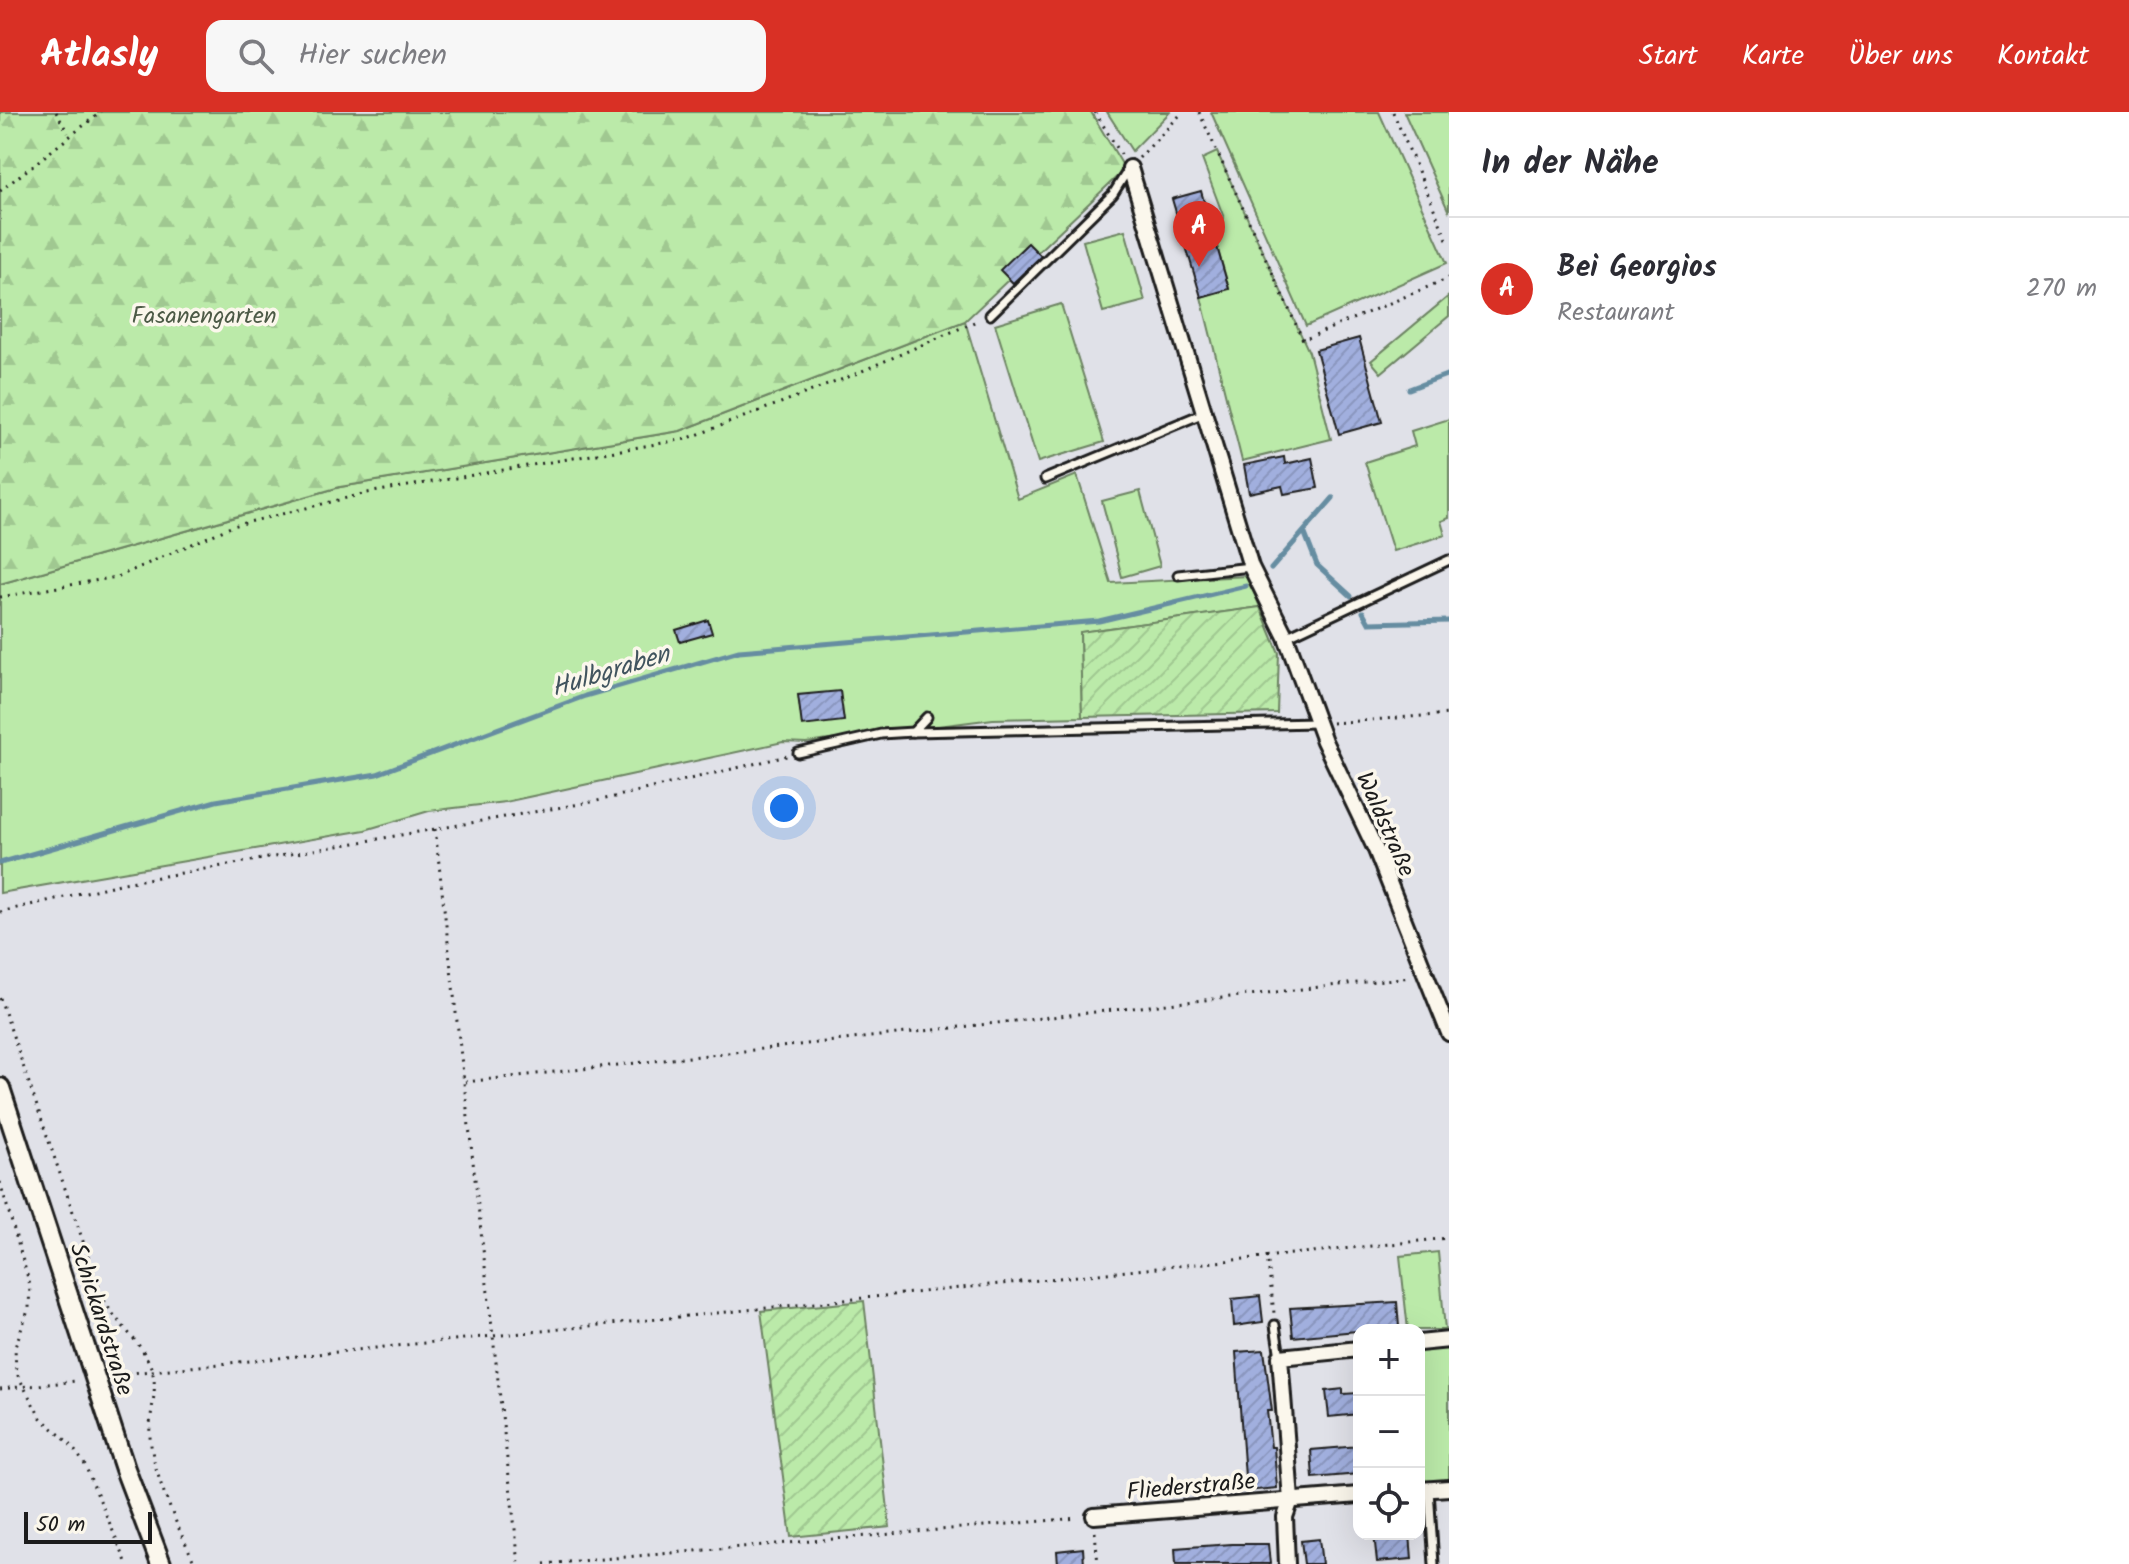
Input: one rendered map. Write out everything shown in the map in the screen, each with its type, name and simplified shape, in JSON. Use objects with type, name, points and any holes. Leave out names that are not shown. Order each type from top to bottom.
[{"type":"street","name":"Waldstraße","points":[[1130,168],[1251,567],[1286,637],[1316,723],[1376,850],[1449,1033]]},
{"type":"street","name":"Schickardstraße","points":[[0,1088],[95,1378],[161,1564]]},
{"type":"street","points":[[1425,1342],[1449,1340]]},
{"type":"street","points":[[1291,1500],[1280,1357],[1353,1350]]},
{"type":"street","points":[[1425,1490],[1449,1488]]},
{"type":"street","name":"Fliederstraße","points":[[1094,1516],[1353,1495]]},
{"type":"street","name":"Fliederstraße","points":[[1287,1564],[1285,1517],[1291,1500]]},
{"type":"lane","points":[[990,315],[1113,194],[1130,168]]},
{"type":"lane","points":[[1045,479],[1204,413]]},
{"type":"lane","points":[[1286,637],[1449,560]]},
{"type":"lane","points":[[1178,575],[1251,567]]},
{"type":"lane","points":[[913,732],[927,717]]},
{"type":"lane","points":[[798,753],[881,734],[913,732],[1316,723]]},
{"type":"lane","points":[[1275,1325],[1280,1357]]},
{"type":"lane","points":[[1425,1497],[1434,1564]]},
{"type":"path","points":[[56,112],[69,134]]},
{"type":"path","points":[[0,191],[101,112]]},
{"type":"path","points":[[1095,112],[1130,168],[1183,112]]},
{"type":"path","points":[[1199,112],[1303,340],[1449,278]]},
{"type":"path","points":[[1393,112],[1449,244]]},
{"type":"path","points":[[0,597],[117,577],[233,526],[367,493],[686,439],[846,378],[990,315]]},
{"type":"path","points":[[1316,723],[1449,714]]},
{"type":"path","points":[[0,912],[124,883],[622,796],[798,753]]},
{"type":"path","points":[[435,828],[519,1564]]},
{"type":"path","points":[[465,1082],[1427,975]]},
{"type":"path","points":[[0,998],[101,1294],[114,1319],[151,1369],[155,1389],[150,1427],[153,1450],[195,1564]]},
{"type":"path","points":[[0,1182],[30,1285],[29,1308],[14,1359],[22,1386],[40,1417],[70,1444],[84,1463],[127,1564]]},
{"type":"path","points":[[0,1389],[151,1369],[1449,1238]]},
{"type":"path","points":[[1267,1255],[1275,1325]]},
{"type":"path","points":[[544,1564],[1094,1516],[1098,1564]]},
{"type":"green space","name":"Fasanengarten","points":[[0,112],[1091,112],[1125,169],[965,321],[680,431],[340,487],[0,584]]},
{"type":"green space","points":[[1107,112],[1170,112],[1132,151]]},
{"type":"green space","points":[[1211,112],[1379,112],[1447,263],[1306,326]]},
{"type":"green space","points":[[1404,112],[1449,112],[1449,212]]},
{"type":"green space","points":[[1217,152],[1309,352],[1331,439],[1242,461],[1201,297],[1229,288],[1213,233],[1224,218],[1202,159]]},
{"type":"green space","points":[[1125,230],[1145,301],[1103,312],[1083,241]]},
{"type":"green space","points":[[1449,296],[1449,316],[1381,373],[1371,361]]},
{"type":"green space","points":[[1061,304],[1104,442],[1038,462],[995,324]]},
{"type":"green space","points":[[965,321],[1018,499],[1077,475],[1111,583],[1247,576],[1260,607],[1080,632],[1082,717],[993,719],[806,743],[783,742],[505,802],[429,811],[365,830],[0,893],[0,584],[340,487],[680,431]]},
{"type":"green space","points":[[1449,419],[1449,518],[1441,521],[1445,535],[1393,551],[1365,462],[1415,446],[1411,431]]},
{"type":"green space","points":[[1140,491],[1160,566],[1122,577],[1102,501]]},
{"type":"green space","points":[[1260,607],[1279,653],[1277,713],[1082,717],[1080,632]]},
{"type":"green space","points":[[1438,1252],[1445,1330],[1425,1330],[1425,1324],[1407,1324],[1400,1256]]},
{"type":"green space","points":[[864,1301],[890,1527],[791,1537],[761,1311]]},
{"type":"green space","points":[[1449,1346],[1449,1482],[1425,1484],[1425,1348]]},
{"type":"building","points":[[1201,191],[1229,289],[1201,297],[1172,199]]},
{"type":"building","points":[[1028,243],[1041,256],[1013,283],[1000,270]]},
{"type":"building","points":[[1359,338],[1382,422],[1339,434],[1316,350]]},
{"type":"building","points":[[1284,457],[1285,464],[1312,458],[1318,488],[1284,494],[1282,486],[1249,493],[1244,465]]},
{"type":"building","points":[[708,620],[712,633],[680,642],[676,630]]},
{"type":"building","points":[[840,691],[844,721],[802,726],[798,695]]},
{"type":"building","points":[[1260,1296],[1263,1322],[1234,1326],[1232,1299]]},
{"type":"building","points":[[1397,1302],[1399,1324],[1353,1324],[1353,1331],[1293,1337],[1290,1308]]},
{"type":"building","points":[[1264,1350],[1272,1411],[1267,1411],[1277,1488],[1246,1491],[1236,1352]]},
{"type":"building","points":[[1343,1389],[1343,1394],[1353,1393],[1353,1415],[1329,1417],[1326,1391]]},
{"type":"building","points":[[1353,1446],[1353,1475],[1313,1478],[1311,1450]]},
{"type":"building","points":[[1319,1539],[1322,1564],[1304,1564],[1301,1541]]},
{"type":"building","points":[[1375,1540],[1410,1540],[1412,1559],[1377,1562]]},
{"type":"building","points":[[1268,1544],[1270,1564],[1176,1564],[1175,1548]]},
{"type":"building","points":[[1083,1548],[1084,1564],[1058,1564],[1057,1551]]},
{"type":"waterway","name":"Hulbgraben","points":[[1409,389],[1449,374]]},
{"type":"waterway","name":"Hulbgraben","points":[[1271,569],[1333,498]]},
{"type":"waterway","points":[[1305,534],[1317,565],[1351,596]]},
{"type":"waterway","name":"Hulbgraben","points":[[0,863],[216,801],[377,774],[585,696],[739,651],[1099,621],[1246,586]]},
{"type":"waterway","points":[[1363,612],[1369,623],[1449,621]]},
{"type":"place","name":"Bei Georgios","points":[[1199,267]]}]
